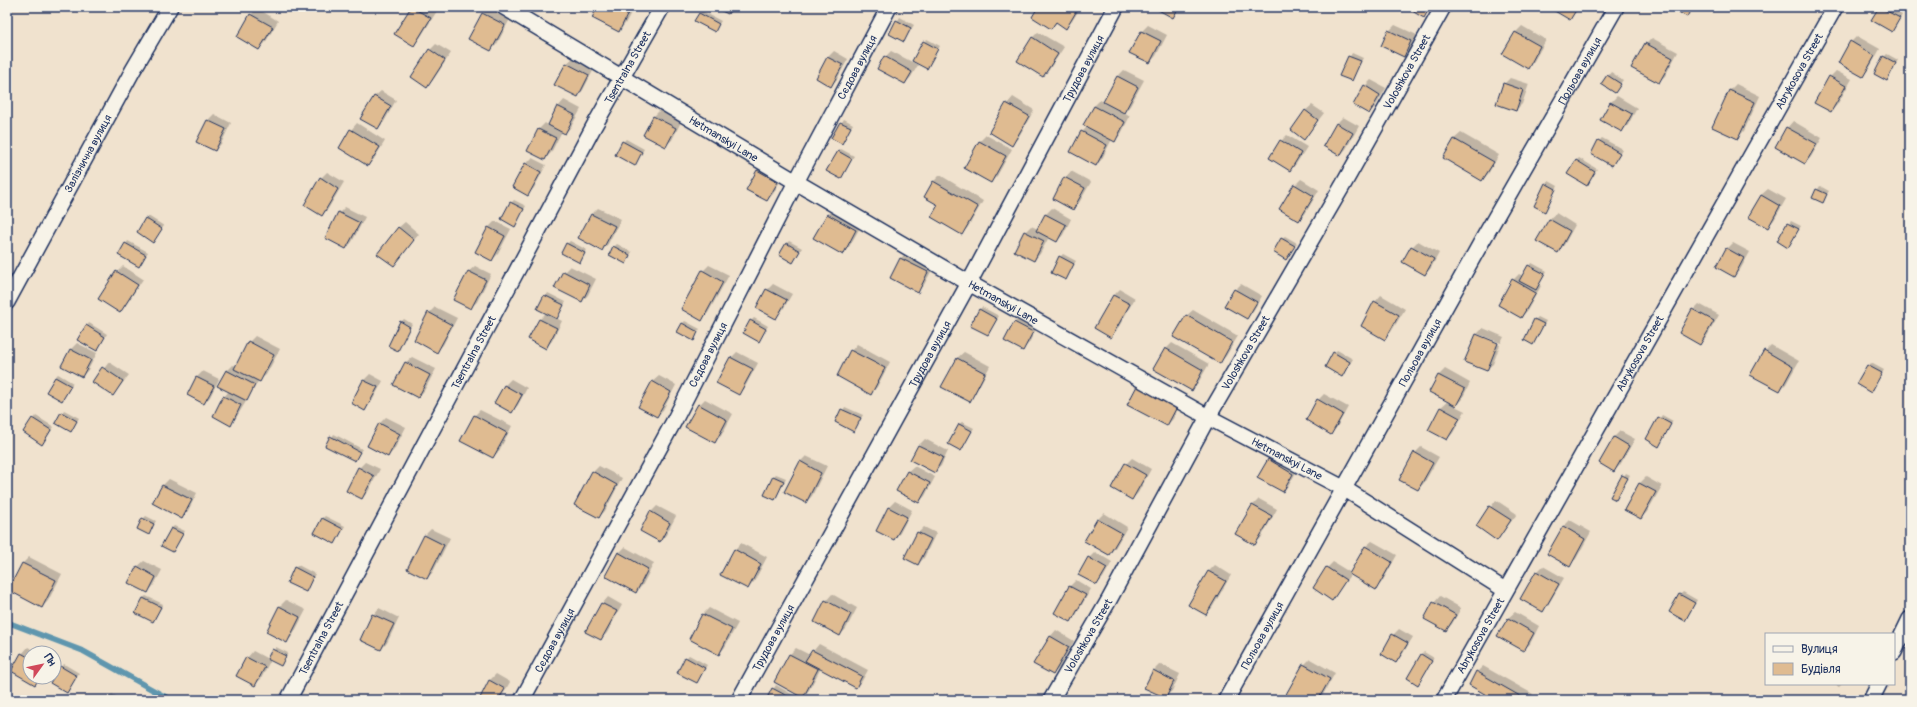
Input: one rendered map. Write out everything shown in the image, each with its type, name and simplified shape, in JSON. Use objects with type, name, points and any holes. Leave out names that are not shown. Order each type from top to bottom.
[{"type":"street","name":"Залізнична вулиця","points":[[7,302],[129,77],[170,7]]},
{"type":"street","name":"Hetmanskyi Lane","points":[[504,7],[796,182],[969,283],[1208,417],[1345,489],[1505,590]]},
{"type":"street","name":"Tsentralna Street","points":[[288,700],[594,126],[623,78],[662,7]]},
{"type":"street","name":"Сєдова вулиця","points":[[522,700],[674,421],[796,182],[888,7]]},
{"type":"street","name":"Трудова вулиця","points":[[739,700],[969,283],[1116,7]]},
{"type":"street","name":"Voloshkova Street","points":[[1051,700],[1109,600],[1208,417],[1343,186],[1443,7]]},
{"type":"street","name":"Польова вулиця","points":[[1226,700],[1482,241],[1616,7]]},
{"type":"street","name":"Abrykosova Street","points":[[1444,700],[1835,7]]},
{"type":"street","points":[[1895,650],[1910,619]]},
{"type":"street","points":[[1871,700],[1878,685]]},
{"type":"building","points":[[411,7],[431,18],[414,46],[394,34]]},
{"type":"building","points":[[597,7],[631,7],[619,32],[592,18]]},
{"type":"building","points":[[713,7],[732,7],[728,14]]},
{"type":"building","points":[[1038,7],[1079,7],[1066,29],[1056,22],[1051,29],[1032,17]]},
{"type":"building","points":[[1153,7],[1179,7],[1173,18]]},
{"type":"building","points":[[1405,7],[1430,7],[1424,18]]},
{"type":"building","points":[[1555,7],[1578,7],[1570,20],[1553,10]]},
{"type":"building","points":[[1670,7],[1692,7],[1687,17]]},
{"type":"building","points":[[1879,7],[1900,18],[1892,32],[1871,20]]},
{"type":"building","points":[[482,13],[505,25],[491,51],[468,39]]},
{"type":"building","points":[[699,13],[719,24],[715,32],[694,21]]},
{"type":"building","points":[[250,14],[273,27],[259,50],[237,37]]},
{"type":"building","points":[[896,20],[911,28],[904,42],[889,34]]},
{"type":"building","points":[[1388,30],[1411,41],[1404,57],[1381,46]]},
{"type":"building","points":[[1141,31],[1161,41],[1150,63],[1129,53]]},
{"type":"building","points":[[1515,32],[1540,46],[1528,69],[1502,54]]},
{"type":"building","points":[[1032,37],[1058,54],[1043,77],[1017,61]]},
{"type":"building","points":[[923,41],[938,49],[927,69],[912,61]]},
{"type":"building","points":[[1850,41],[1875,56],[1863,77],[1838,63]]},
{"type":"building","points":[[1645,43],[1673,58],[1659,83],[1631,68]]},
{"type":"building","points":[[429,49],[445,60],[427,88],[411,77]]},
{"type":"building","points":[[884,56],[912,72],[905,84],[877,69]]},
{"type":"building","points":[[1348,56],[1361,61],[1352,81],[1339,76]]},
{"type":"building","points":[[1883,56],[1896,63],[1887,81],[1874,74]]},
{"type":"building","points":[[827,57],[843,65],[831,87],[816,78]]},
{"type":"building","points":[[566,63],[589,75],[578,97],[554,85]]},
{"type":"building","points":[[1607,75],[1621,84],[1615,93],[1601,84]]},
{"type":"building","points":[[1117,76],[1138,87],[1124,113],[1103,102]]},
{"type":"building","points":[[1829,76],[1846,86],[1831,112],[1814,103]]},
{"type":"building","points":[[1503,83],[1523,90],[1516,111],[1496,104]]},
{"type":"building","points":[[1364,85],[1380,95],[1369,114],[1353,105]]},
{"type":"building","points":[[1729,90],[1755,102],[1738,139],[1712,127]]},
{"type":"building","points":[[374,96],[391,106],[378,129],[360,119]]},
{"type":"building","points":[[1610,102],[1632,114],[1622,132],[1600,120]]},
{"type":"building","points":[[1006,103],[1029,116],[1012,146],[989,132]]},
{"type":"building","points":[[557,106],[575,115],[565,134],[548,125]]},
{"type":"building","points":[[1094,106],[1125,122],[1115,142],[1083,125]]},
{"type":"building","points":[[1305,110],[1318,120],[1304,140],[1291,130]]},
{"type":"building","points":[[653,116],[676,128],[666,147],[643,135]]},
{"type":"building","points":[[207,120],[226,129],[215,151],[196,142]]},
{"type":"building","points":[[840,122],[851,127],[842,144],[831,138]]},
{"type":"building","points":[[1336,123],[1353,133],[1340,156],[1323,146]]},
{"type":"building","points":[[1786,127],[1817,144],[1805,164],[1775,147]]},
{"type":"building","points":[[350,129],[380,147],[368,166],[339,148]]},
{"type":"building","points":[[538,129],[556,138],[545,160],[527,151]]},
{"type":"building","points":[[1081,131],[1107,145],[1096,166],[1070,152]]},
{"type":"building","points":[[1454,139],[1494,162],[1482,181],[1443,158]]},
{"type":"building","points":[[1280,140],[1301,153],[1290,171],[1269,158]]},
{"type":"building","points":[[1598,140],[1620,153],[1612,166],[1591,154]]},
{"type":"building","points":[[622,141],[642,152],[635,166],[615,155]]},
{"type":"building","points":[[979,141],[1006,156],[991,183],[964,168]]},
{"type":"building","points":[[838,151],[852,159],[841,179],[826,171]]},
{"type":"building","points":[[1576,160],[1595,172],[1587,186],[1567,174]]},
{"type":"building","points":[[525,163],[541,172],[528,196],[512,187]]},
{"type":"building","points":[[757,170],[778,182],[767,201],[746,190]]},
{"type":"building","points":[[320,177],[338,189],[322,216],[304,205]]},
{"type":"building","points":[[1064,177],[1085,188],[1073,210],[1053,199]]},
{"type":"building","points":[[933,181],[978,207],[962,235],[931,217],[938,205],[924,197]]},
{"type":"building","points":[[1545,183],[1556,189],[1545,212],[1534,206]]},
{"type":"building","points":[[1294,184],[1314,196],[1299,221],[1279,209]]},
{"type":"building","points":[[1816,189],[1827,194],[1823,203],[1812,198]]},
{"type":"building","points":[[1761,195],[1780,206],[1768,228],[1748,217]]},
{"type":"building","points":[[510,202],[524,209],[515,227],[501,219]]},
{"type":"building","points":[[338,212],[360,223],[346,249],[325,238]]},
{"type":"building","points":[[591,214],[615,226],[602,251],[578,238]]},
{"type":"building","points":[[827,214],[856,230],[843,255],[813,238]]},
{"type":"building","points":[[1045,214],[1066,225],[1057,242],[1036,231]]},
{"type":"building","points":[[145,218],[162,229],[153,243],[137,232]]},
{"type":"building","points":[[1549,219],[1570,231],[1558,253],[1536,241]]},
{"type":"building","points":[[1787,223],[1799,229],[1788,248],[1777,241]]},
{"type":"building","points":[[398,227],[414,240],[394,266],[377,254]]},
{"type":"building","points":[[488,227],[505,236],[492,261],[475,252]]},
{"type":"building","points":[[1024,231],[1044,241],[1034,261],[1014,251]]},
{"type":"building","points":[[1281,238],[1295,246],[1286,260],[1273,252]]},
{"type":"building","points":[[125,243],[146,255],[139,267],[118,255]]},
{"type":"building","points":[[566,243],[585,253],[580,263],[561,253]]},
{"type":"building","points":[[786,243],[800,251],[793,263],[779,255]]},
{"type":"building","points":[[613,246],[630,255],[626,264],[609,255]]},
{"type":"building","points":[[1411,246],[1434,259],[1425,275],[1402,262]]},
{"type":"building","points":[[1726,248],[1744,258],[1734,277],[1716,267]]},
{"type":"building","points":[[1059,256],[1074,264],[1066,280],[1051,273]]},
{"type":"building","points":[[900,258],[928,272],[918,293],[890,278]]},
{"type":"building","points":[[1528,265],[1545,274],[1536,290],[1519,281]]},
{"type":"building","points":[[702,270],[723,282],[702,321],[681,309]]},
{"type":"building","points":[[116,271],[138,285],[120,313],[98,299]]},
{"type":"building","points":[[468,271],[486,280],[471,309],[453,300]]},
{"type":"building","points":[[563,271],[590,285],[582,302],[554,288]]},
{"type":"building","points":[[1512,279],[1536,293],[1521,318],[1498,305]]},
{"type":"building","points":[[766,289],[787,300],[776,319],[756,308]]},
{"type":"building","points":[[1234,289],[1257,302],[1247,319],[1224,306]]},
{"type":"building","points":[[544,295],[564,305],[557,319],[537,309]]},
{"type":"building","points":[[1113,295],[1130,304],[1111,338],[1094,328]]},
{"type":"building","points":[[1374,301],[1399,315],[1385,340],[1361,326]]},
{"type":"building","points":[[979,309],[997,319],[988,335],[970,326]]},
{"type":"building","points":[[1692,309],[1714,321],[1700,345],[1679,333]]},
{"type":"building","points":[[428,312],[452,325],[437,353],[414,340]]},
{"type":"building","points":[[1186,315],[1232,342],[1220,364],[1173,337]]},
{"type":"building","points":[[539,319],[557,328],[546,349],[528,339]]},
{"type":"building","points":[[1534,319],[1544,324],[1533,345],[1524,340]]},
{"type":"building","points":[[750,320],[766,329],[759,342],[743,333]]},
{"type":"building","points":[[400,321],[410,327],[398,351],[388,346]]},
{"type":"building","points":[[1014,322],[1033,332],[1023,351],[1004,341]]},
{"type":"building","points":[[682,323],[698,332],[694,341],[677,332]]},
{"type":"building","points":[[86,325],[105,337],[97,351],[77,340]]},
{"type":"building","points":[[1476,334],[1498,343],[1487,371],[1464,362]]},
{"type":"building","points":[[248,341],[274,355],[260,382],[234,369]]},
{"type":"building","points":[[1165,348],[1203,370],[1192,391],[1153,369]]},
{"type":"building","points":[[70,349],[91,360],[82,377],[61,366]]},
{"type":"building","points":[[850,350],[885,368],[871,395],[837,376]]},
{"type":"building","points":[[1764,350],[1793,367],[1780,391],[1750,375]]},
{"type":"building","points":[[1333,352],[1350,362],[1342,377],[1325,367]]},
{"type":"building","points":[[730,357],[753,369],[739,395],[716,383]]},
{"type":"building","points":[[957,358],[985,373],[970,402],[941,387]]},
{"type":"building","points":[[405,362],[430,375],[418,398],[393,385]]},
{"type":"building","points":[[1867,365],[1882,373],[1871,393],[1856,384]]},
{"type":"building","points":[[102,367],[123,381],[113,396],[92,382]]},
{"type":"building","points":[[226,370],[255,385],[247,401],[217,386]]},
{"type":"building","points":[[1438,375],[1465,389],[1456,406],[1429,392]]},
{"type":"building","points":[[55,377],[71,386],[62,401],[46,392]]},
{"type":"building","points":[[196,377],[214,386],[204,404],[187,395]]},
{"type":"building","points":[[363,380],[378,387],[365,411],[351,403]]},
{"type":"building","points":[[652,381],[671,392],[657,417],[638,407]]},
{"type":"building","points":[[1139,382],[1179,403],[1167,426],[1127,405]]},
{"type":"building","points":[[504,385],[522,395],[512,413],[494,403]]},
{"type":"building","points":[[223,396],[241,405],[231,426],[213,416]]},
{"type":"building","points":[[1317,399],[1343,414],[1331,435],[1306,420]]},
{"type":"building","points":[[698,404],[727,420],[715,443],[685,427]]},
{"type":"building","points":[[1440,407],[1460,418],[1447,440],[1428,430]]},
{"type":"building","points":[[841,409],[861,418],[854,432],[835,422]]},
{"type":"building","points":[[61,412],[77,421],[71,432],[55,423]]},
{"type":"building","points":[[474,415],[507,433],[493,458],[460,441]]},
{"type":"building","points":[[1658,417],[1671,424],[1659,447],[1646,439]]},
{"type":"building","points":[[32,418],[51,430],[42,445],[23,432]]},
{"type":"building","points":[[379,423],[400,434],[388,457],[367,446]]},
{"type":"building","points":[[959,424],[972,431],[961,451],[948,444]]},
{"type":"building","points":[[330,436],[360,452],[355,461],[325,446]]},
{"type":"building","points":[[1614,437],[1629,446],[1614,472],[1599,463]]},
{"type":"building","points":[[918,445],[943,457],[935,473],[910,460]]},
{"type":"building","points":[[1414,452],[1433,463],[1418,490],[1399,480]]},
{"type":"building","points":[[1268,459],[1293,474],[1283,492],[1257,478]]},
{"type":"building","points":[[800,461],[821,473],[806,503],[784,492]]},
{"type":"building","points":[[1125,463],[1146,475],[1132,500],[1111,488]]},
{"type":"building","points":[[358,467],[374,476],[362,499],[346,491]]},
{"type":"building","points":[[592,471],[617,485],[599,518],[574,505]]},
{"type":"building","points":[[907,471],[930,483],[919,503],[896,491]]},
{"type":"building","points":[[1622,475],[1628,478],[1616,500],[1610,497]]},
{"type":"building","points":[[773,476],[784,481],[775,500],[764,495]]},
{"type":"building","points":[[1639,483],[1656,492],[1641,519],[1624,510]]},
{"type":"building","points":[[162,485],[192,500],[182,519],[152,503]]},
{"type":"building","points":[[1252,505],[1272,516],[1255,545],[1235,534]]},
{"type":"building","points":[[1489,506],[1511,520],[1497,541],[1476,526]]},
{"type":"building","points":[[888,507],[907,517],[894,540],[876,531]]},
{"type":"building","points":[[650,511],[670,523],[660,542],[640,531]]},
{"type":"building","points":[[142,518],[154,524],[149,535],[137,529]]},
{"type":"building","points":[[322,518],[343,529],[335,544],[314,533]]},
{"type":"building","points":[[1097,519],[1122,533],[1109,555],[1084,541]]},
{"type":"building","points":[[1563,526],[1585,539],[1570,567],[1547,554]]},
{"type":"building","points":[[171,528],[183,534],[173,552],[161,546]]},
{"type":"building","points":[[917,532],[931,539],[918,565],[904,558]]},
{"type":"building","points":[[424,535],[444,545],[427,579],[407,569]]},
{"type":"building","points":[[1365,546],[1392,562],[1376,590],[1349,574]]},
{"type":"building","points":[[734,549],[761,564],[748,589],[720,575]]},
{"type":"building","points":[[618,552],[648,569],[636,593],[605,576]]},
{"type":"building","points":[[1088,557],[1107,568],[1097,585],[1078,575]]},
{"type":"building","points":[[22,563],[56,580],[42,608],[8,590]]},
{"type":"building","points":[[137,566],[156,577],[148,593],[128,583]]},
{"type":"building","points":[[294,567],[313,577],[306,592],[287,583]]},
{"type":"building","points":[[1326,567],[1346,580],[1332,601],[1313,588]]},
{"type":"building","points":[[1208,571],[1226,581],[1206,615],[1188,605]]},
{"type":"building","points":[[1536,571],[1559,584],[1543,612],[1520,599]]},
{"type":"building","points":[[1069,586],[1086,595],[1071,622],[1054,613]]},
{"type":"building","points":[[1679,594],[1695,603],[1685,621],[1669,612]]},
{"type":"building","points":[[143,598],[161,607],[153,622],[135,613]]},
{"type":"building","points":[[825,600],[851,614],[840,636],[814,622]]},
{"type":"building","points":[[1433,602],[1456,615],[1446,631],[1424,619]]},
{"type":"building","points":[[601,603],[617,611],[601,640],[585,632]]},
{"type":"building","points":[[279,606],[300,617],[287,643],[266,632]]},
{"type":"building","points":[[372,614],[394,624],[381,650],[360,640]]},
{"type":"building","points":[[702,614],[732,629],[719,655],[689,639]]},
{"type":"building","points":[[1508,618],[1534,633],[1524,651],[1497,636]]},
{"type":"building","points":[[1392,634],[1408,643],[1396,663],[1381,654]]},
{"type":"building","points":[[1050,636],[1069,647],[1053,675],[1033,664]]},
{"type":"building","points":[[272,649],[286,656],[281,666],[267,659]]},
{"type":"building","points":[[812,650],[862,676],[856,688],[805,661]]},
{"type":"building","points":[[21,653],[22,654],[22,677],[11,671]]},
{"type":"building","points":[[789,654],[818,669],[803,698],[774,682]]},
{"type":"building","points":[[1421,654],[1432,661],[1418,685],[1407,678]]},
{"type":"building","points":[[246,657],[265,667],[255,686],[236,676]]},
{"type":"building","points":[[685,657],[705,668],[697,683],[677,673]]},
{"type":"building","points":[[1303,664],[1330,679],[1318,700],[1293,700],[1285,696]]},
{"type":"building","points":[[62,667],[77,676],[67,693],[53,685],[62,685]]},
{"type":"building","points":[[1153,670],[1174,681],[1166,698],[1144,688]]},
{"type":"building","points":[[1476,671],[1527,700],[1495,700],[1469,685]]},
{"type":"building","points":[[489,680],[505,689],[498,700],[479,700]]},
{"type":"building","points":[[772,688],[793,699],[766,700]]},
{"type":"waterway","points":[[7,622],[83,651],[171,700]]}]
